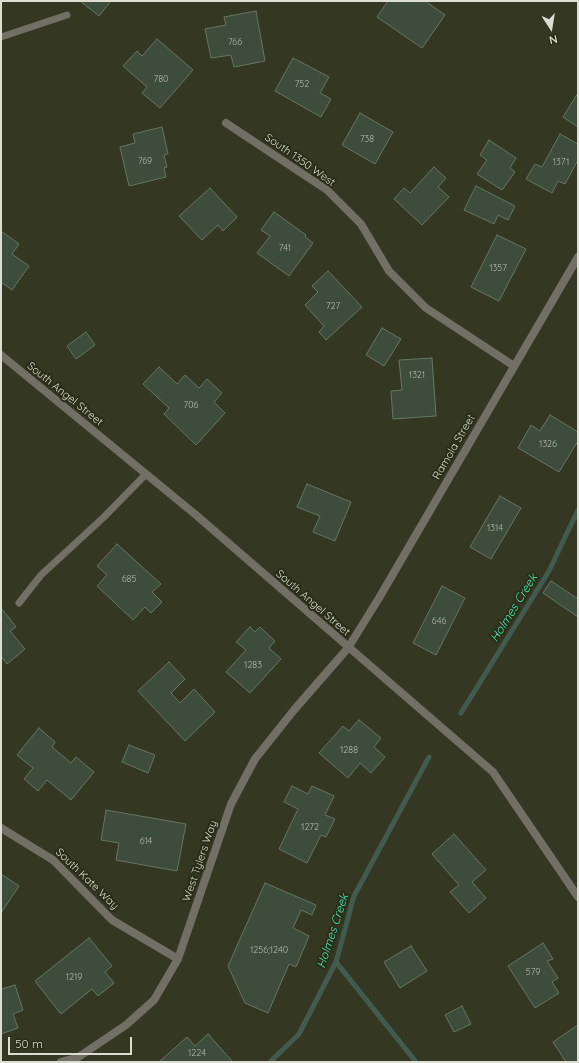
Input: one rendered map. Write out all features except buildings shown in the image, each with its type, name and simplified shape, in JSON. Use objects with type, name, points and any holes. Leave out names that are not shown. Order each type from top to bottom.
[{"type":"street","name":"South 1350 West","points":[[226,123],[327,190],[361,224],[389,272],[426,308],[514,366]]},
{"type":"street","name":"Ramola Street","points":[[348,648],[379,598],[578,257]]},
{"type":"street","name":"South Angel Street","points":[[1,355],[196,515],[493,772],[578,897]]},
{"type":"street","name":"West Tylers Way","points":[[61,1062],[77,1058],[126,1025],[154,1000],[178,959],[231,804],[255,759],[294,710],[348,648]]},
{"type":"street","name":"South Kate Way","points":[[1,828],[53,860],[112,920],[178,959]]},
{"type":"lane","points":[[1,37],[67,15]]},
{"type":"lane","points":[[19,603],[41,575],[104,517],[146,474]]},
{"type":"waterway","name":"Holmes Creek","points":[[461,713],[549,571],[578,510]]},
{"type":"waterway","name":"Holmes Creek","points":[[270,1062],[299,1034],[336,962],[354,896],[429,757]]},
{"type":"waterway","points":[[336,962],[416,1062]]}]
